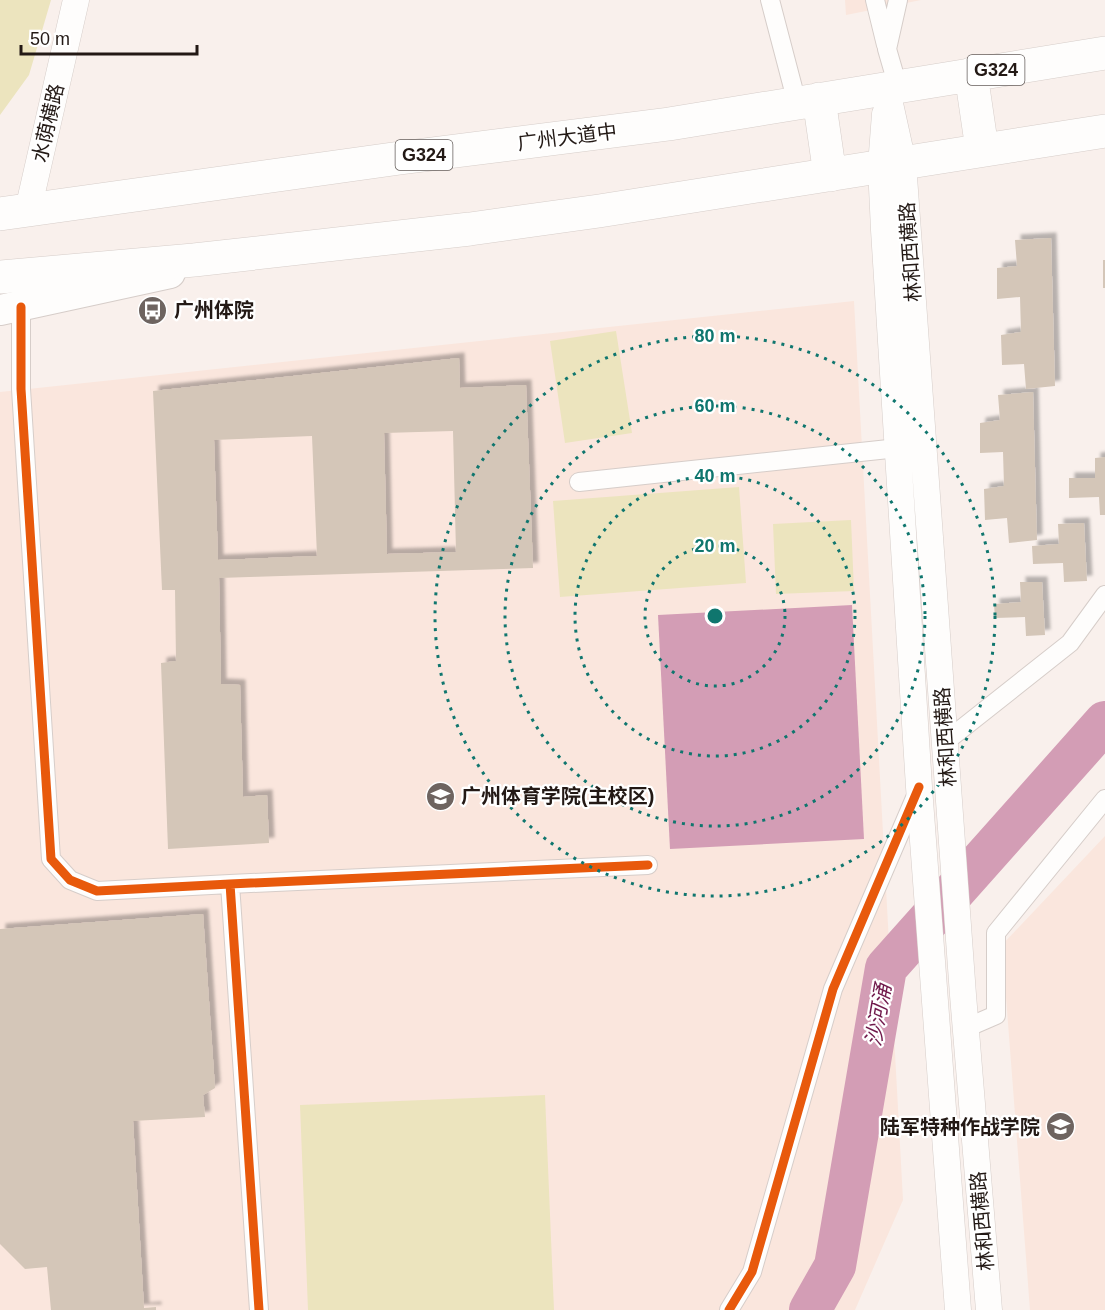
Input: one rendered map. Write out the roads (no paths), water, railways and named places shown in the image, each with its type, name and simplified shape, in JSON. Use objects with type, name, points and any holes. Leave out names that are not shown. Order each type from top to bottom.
[{"type":"highway","name":"广州大道中","points":[[14,212],[400,158],[669,124],[1105,53]]},
{"type":"highway","points":[[971,74],[982,149]]},
{"type":"highway","points":[[808,101],[830,175]]},
{"type":"highway","points":[[0,277],[236,256],[482,227],[599,211],[1105,131]]},
{"type":"main road","name":"水荫横路","points":[[14,212],[76,0]]},
{"type":"main road","points":[[892,164],[893,88]]},
{"type":"main road","name":"林和西横路","points":[[892,164],[898,448],[919,787],[958,1310]]},
{"type":"main road","name":"林和西横路","points":[[892,164],[945,742],[989,1310]]},
{"type":"main road","points":[[10,308],[236,256]]},
{"type":"street","points":[[875,0],[887,49],[893,88]]},
{"type":"street","points":[[887,49],[898,0]]},
{"type":"street","points":[[771,1],[808,101]]},
{"type":"street","points":[[10,308],[21,389],[51,859],[70,880],[97,891],[648,865]]},
{"type":"street","points":[[579,482],[898,448]]},
{"type":"street","points":[[945,742],[1070,643],[1105,595]]},
{"type":"street","points":[[729,1310],[752,1272],[833,989],[919,787]]},
{"type":"street","points":[[966,1028],[996,1015],[996,933],[1105,799]]},
{"type":"street","points":[[230,884],[259,1310]]},
{"type":"waterway","name":"沙河涌","points":[[810,1310],[835,1266],[886,968],[1105,722]]},
{"type":"place","name":"广州体院","points":[[153,310]]},
{"type":"place","name":"广州体育学院(主校区)","points":[[440,796]]},
{"type":"place","name":"陆军特种作战学院","points":[[1061,1127]]}]
